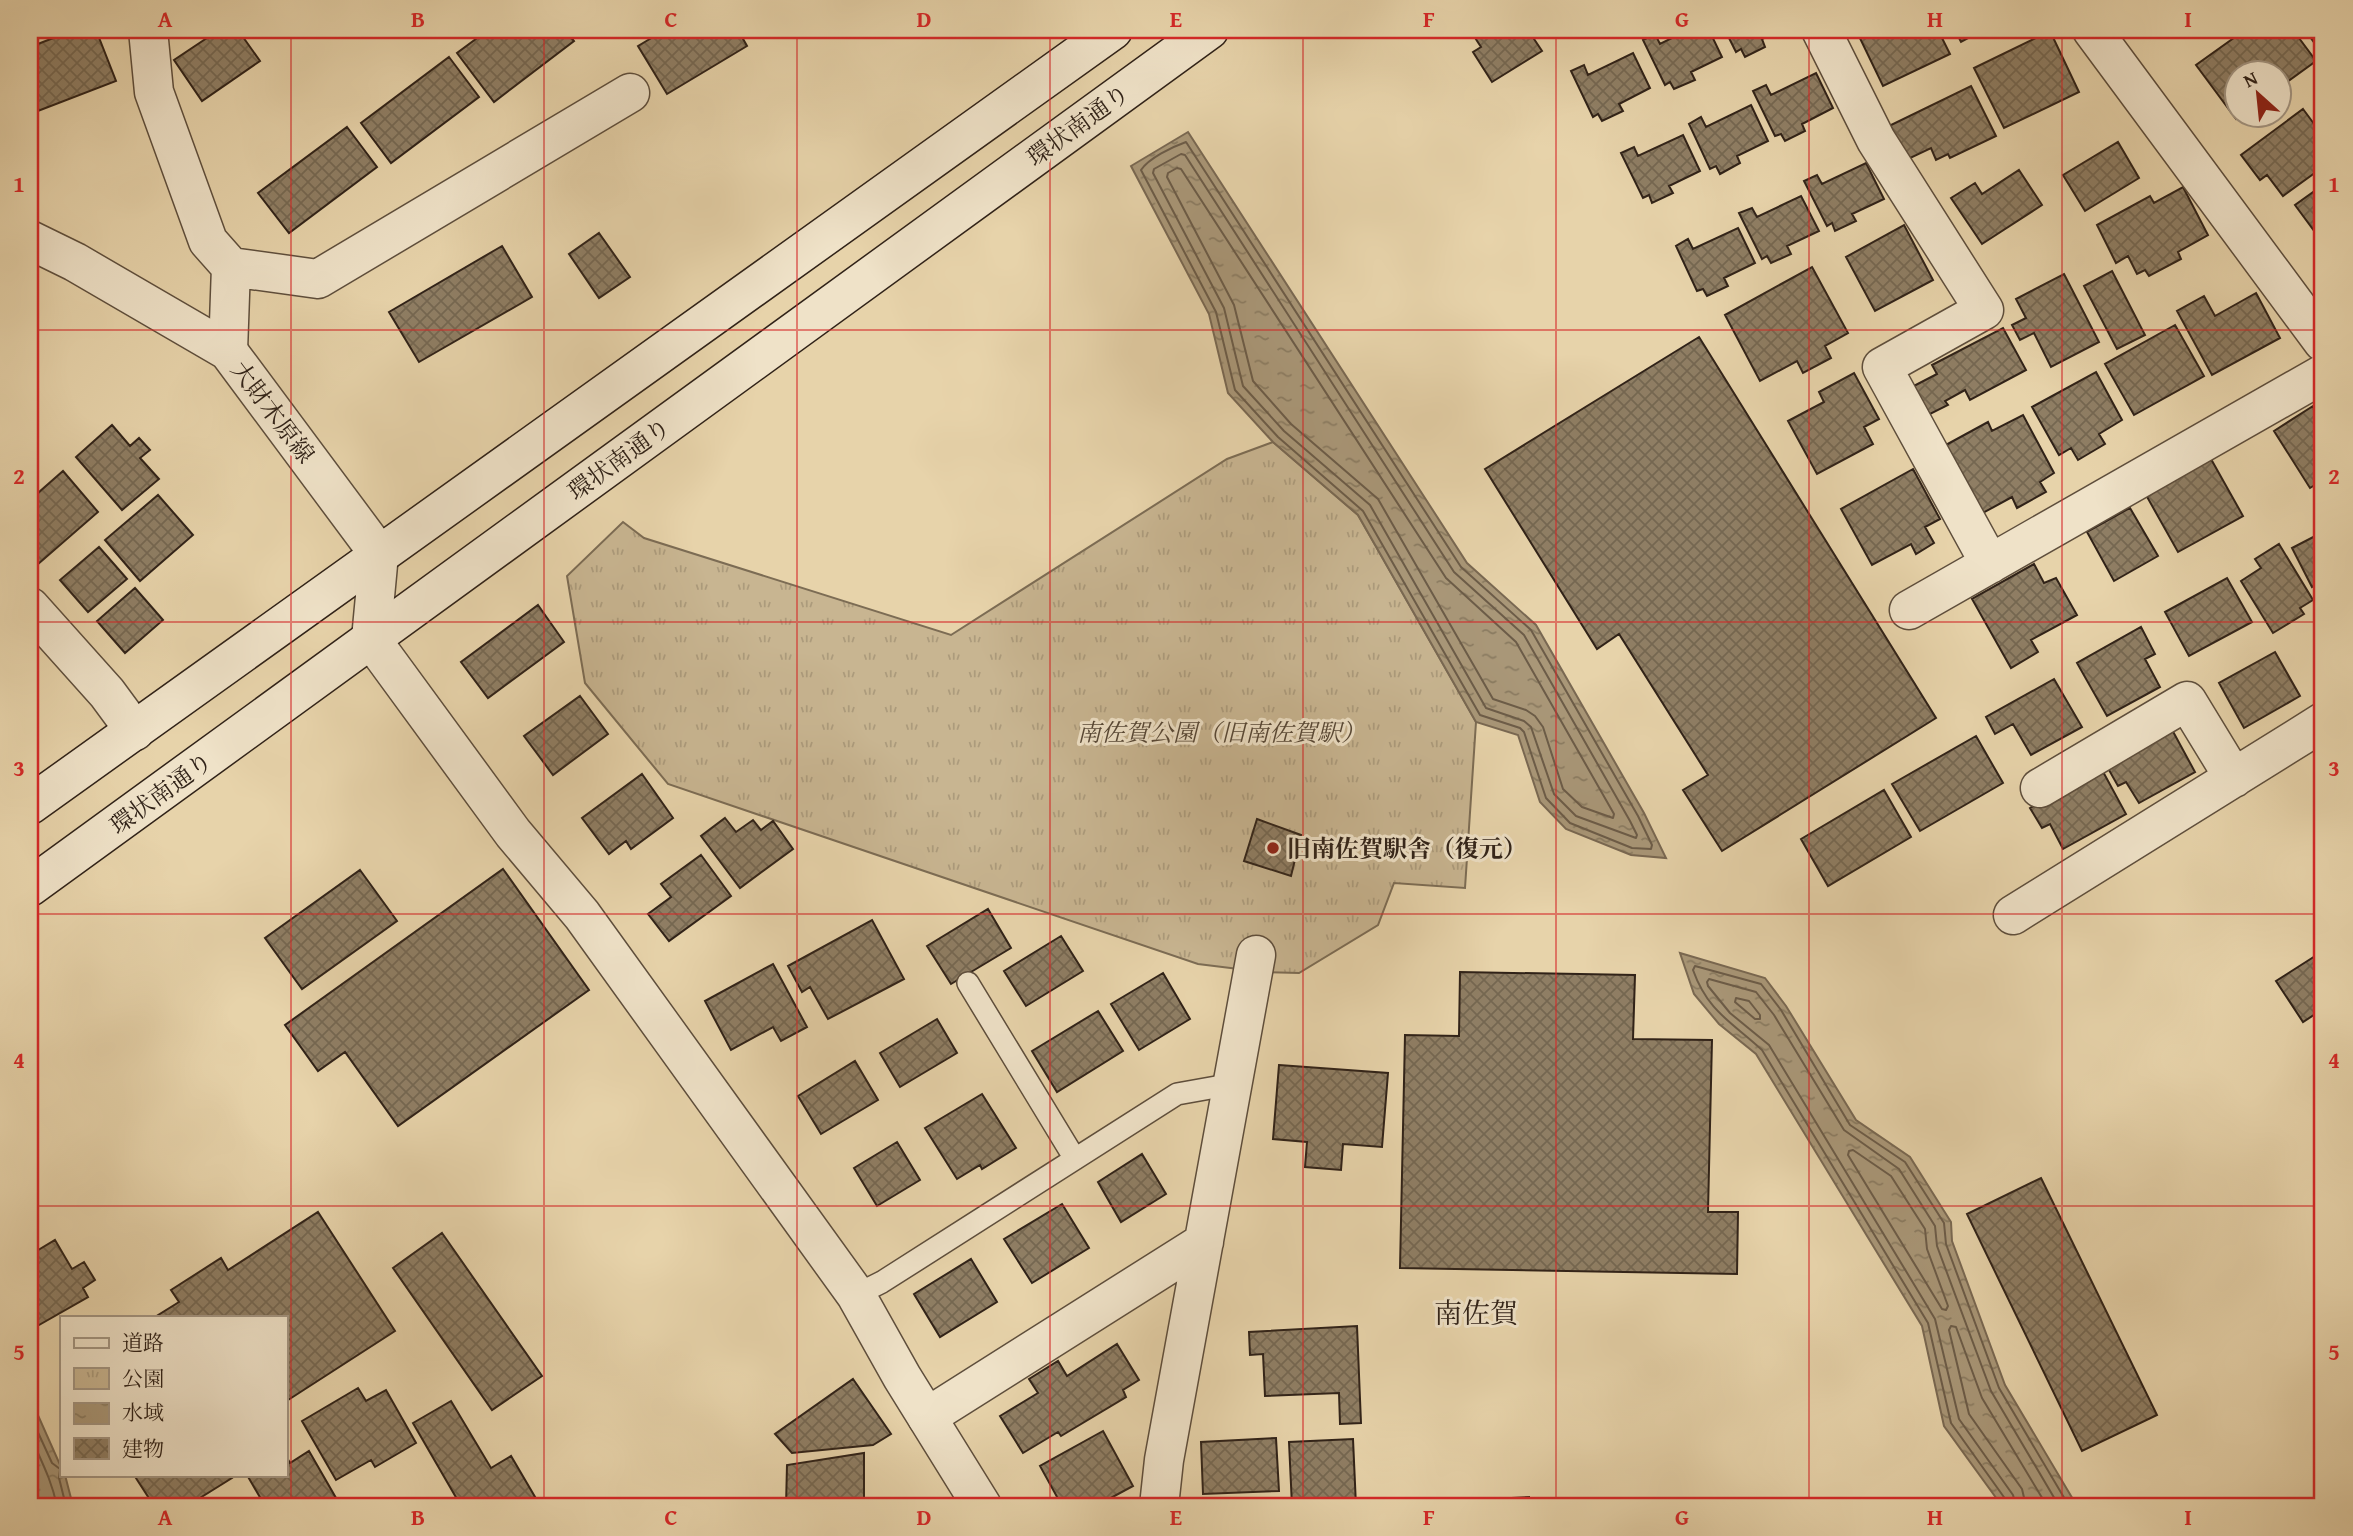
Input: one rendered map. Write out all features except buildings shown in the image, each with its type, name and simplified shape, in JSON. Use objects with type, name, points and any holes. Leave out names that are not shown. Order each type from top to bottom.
[{"type":"street","points":[[148,30],[153,92],[208,241],[231,267],[318,279],[630,93]]},
{"type":"street","points":[[30,805],[1112,30]]},
{"type":"street","name":"環状南通り","points":[[30,887],[1209,30]]},
{"type":"street","points":[[1821,30],[1876,140],[1984,310],[1882,366],[1990,564]]},
{"type":"street","points":[[2092,30],[2323,342]]},
{"type":"street","name":"大財木原線","points":[[30,240],[75,262],[228,351],[379,554]]},
{"type":"street","points":[[228,351],[231,267]]},
{"type":"street","points":[[1909,610],[2323,374]]},
{"type":"street","points":[[379,554],[372,639],[513,833],[582,915],[856,1295],[902,1377],[982,1506]]},
{"type":"street","points":[[30,607],[107,693],[135,731]]},
{"type":"street","points":[[2040,788],[2187,701],[2234,778]]},
{"type":"street","points":[[2013,915],[2323,722]]},
{"type":"street","points":[[1159,1506],[1164,1460],[1256,955]]},
{"type":"street","points":[[927,1417],[1203,1242]]},
{"type":"lane","points":[[968,983],[1075,1159]]},
{"type":"lane","points":[[856,1295],[882,1282],[1177,1094],[1233,1084]]},
{"type":"green space","name":"南佐賀公園（旧南佐賀駅）","points":[[1273,442],[1358,515],[1476,722],[1465,888],[1394,883],[1378,925],[1299,973],[1263,972],[1198,964],[668,784],[585,683],[567,576],[623,522],[644,538],[951,635],[1227,459]]},
{"type":"water","points":[[1188,132],[1467,563],[1536,625],[1644,813],[1666,858],[1631,855],[1566,829],[1540,802],[1518,735],[1476,722],[1358,515],[1273,442],[1228,393],[1209,314],[1131,166]]},
{"type":"water","points":[[1680,953],[1765,978],[1786,1006],[1856,1120],[1910,1157],[1951,1222],[1952,1241],[2005,1385],[2077,1506],[2002,1506],[1944,1426],[1922,1326],[1756,1054],[1719,1024],[1694,994]]},
{"type":"water","points":[[30,1403],[60,1465],[60,1476],[65,1476],[73,1506],[30,1506]]},
{"type":"place","name":"旧南佐賀駅舎（復元）","points":[[1273,848]]},
{"type":"district","name":"南佐賀","points":[[1476,1312]]}]
